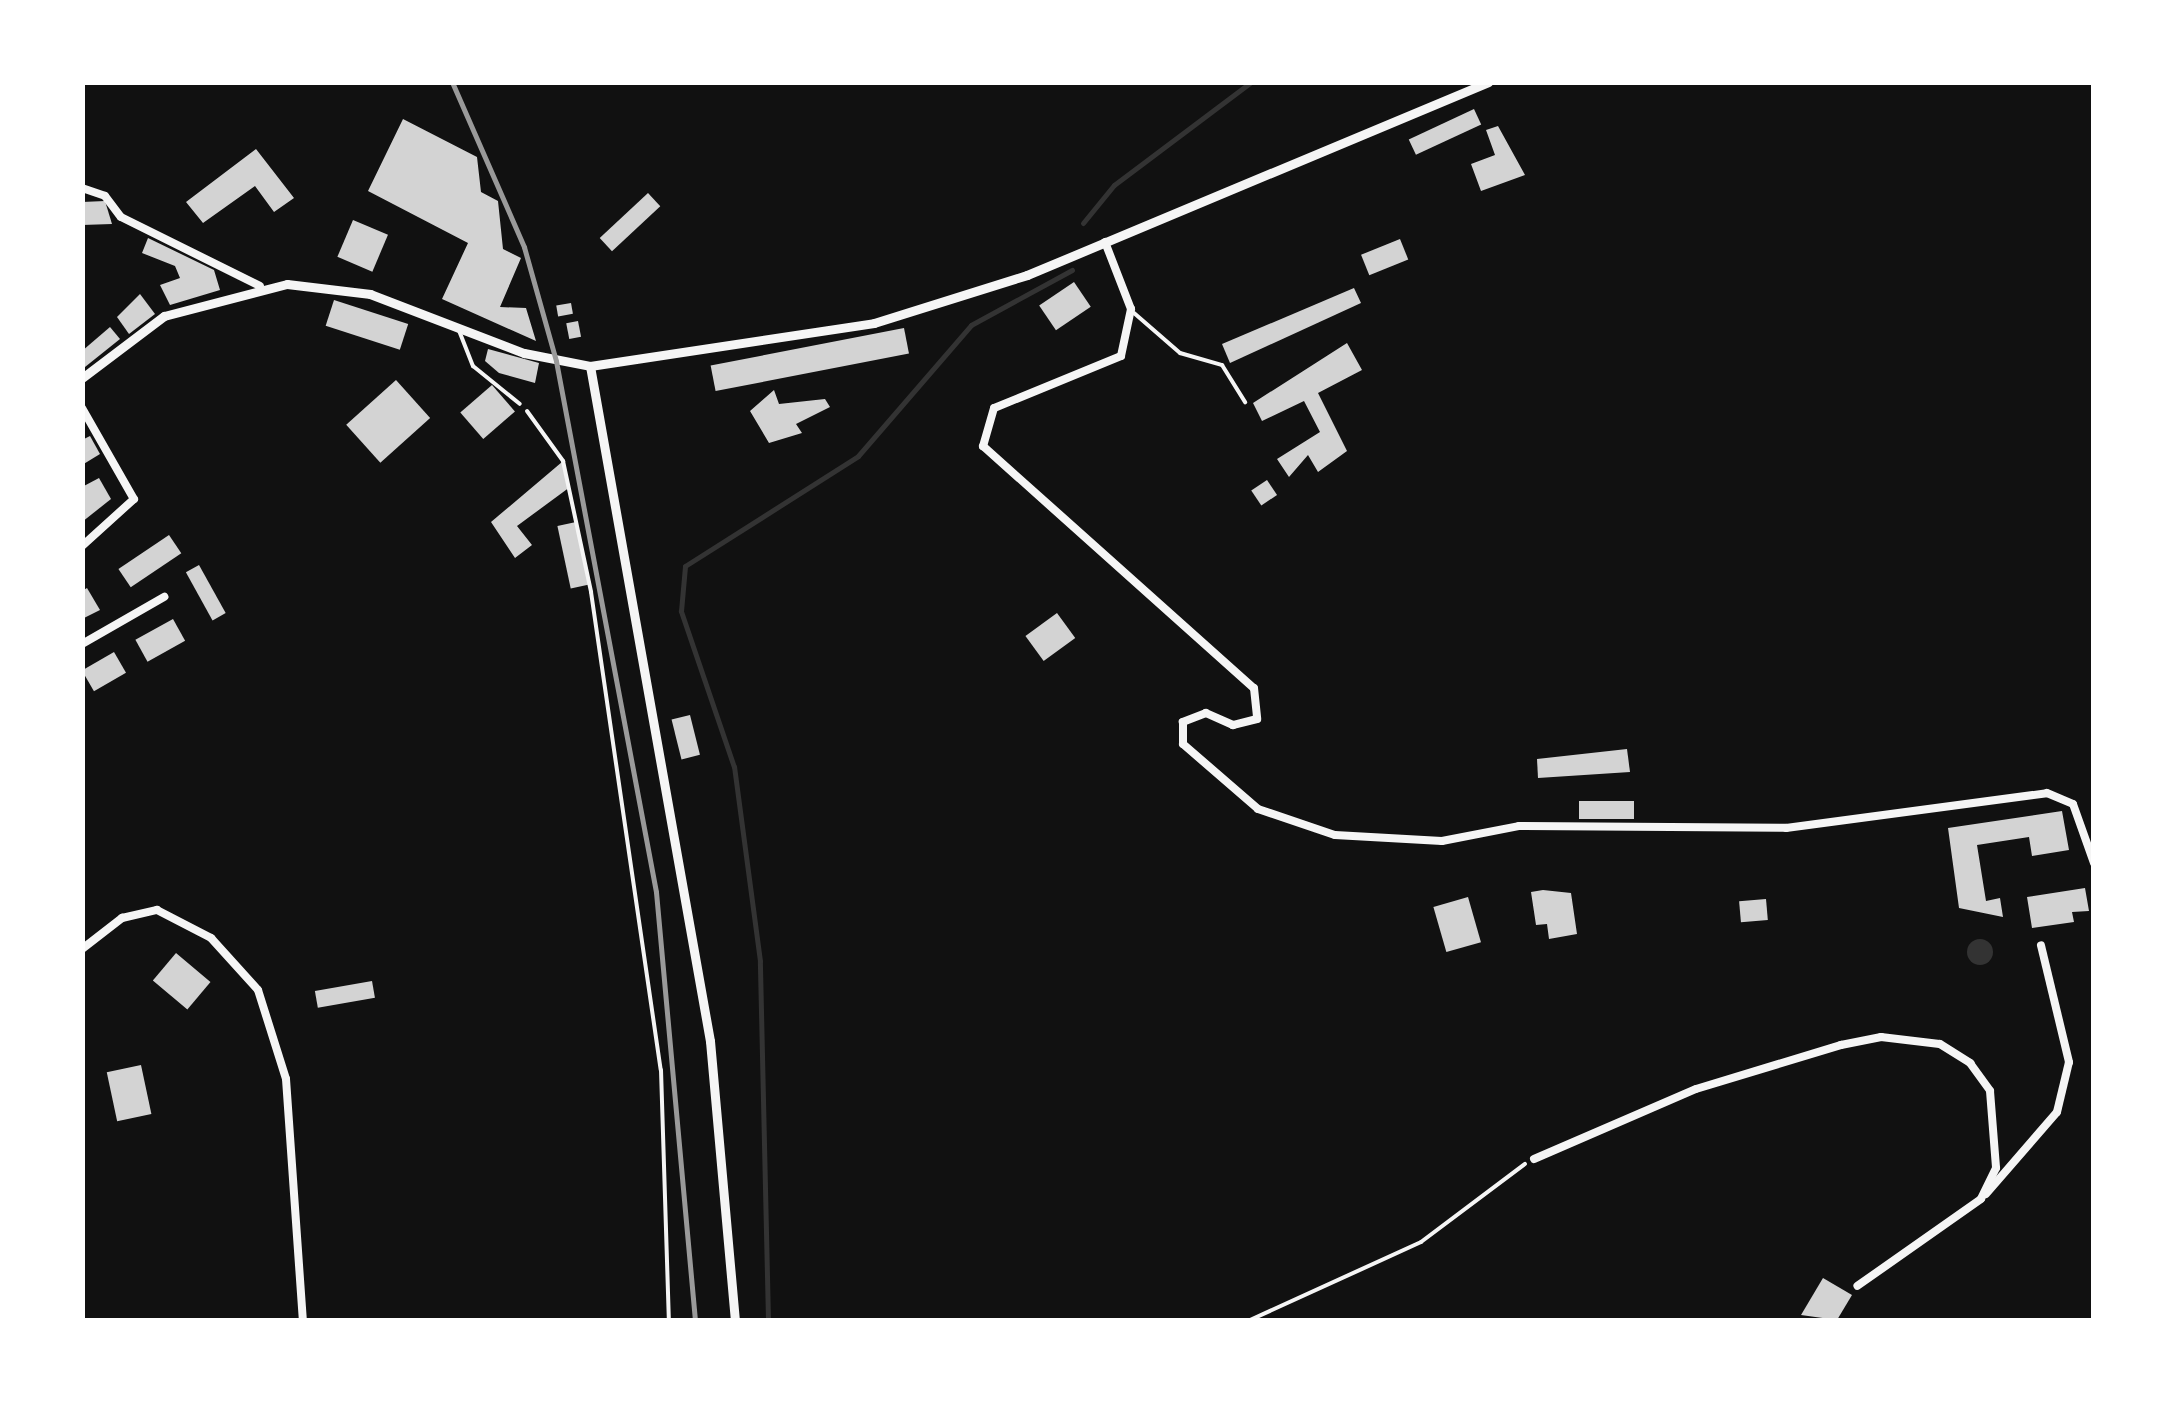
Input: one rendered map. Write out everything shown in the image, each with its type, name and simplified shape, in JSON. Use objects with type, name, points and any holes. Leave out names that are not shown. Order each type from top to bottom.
[{"type":"street","points":[[82,378],[164,316],[260,286],[341,287],[458,328],[590,366],[874,323],[1105,242],[1488,82]]},
{"type":"street","points":[[82,188],[260,286]]},
{"type":"street","points":[[1105,242],[1131,309],[1120,356],[994,408],[983,446],[1254,688],[1256,719],[1233,725],[1206,714],[1183,722],[1183,744],[1258,809],[1335,835],[1442,842],[1519,826],[1786,828],[2046,793],[2074,804],[2094,863]]},
{"type":"street","points":[[590,366],[710,1041],[735,1320]]},
{"type":"street","points":[[82,408],[134,498],[82,546]]},
{"type":"street","points":[[82,644],[164,597]]},
{"type":"street","points":[[82,949],[122,918],[158,910],[211,938],[258,990],[284,1066],[304,1320]]},
{"type":"street","points":[[1857,1286],[1981,1199],[2057,1112],[2069,1062],[2040,944]]},
{"type":"street","points":[[1534,1158],[1724,1079],[1841,1045],[1911,1037],[1970,1062],[1990,1091],[1996,1168],[1981,1199]]},
{"type":"lane","points":[[1131,309],[1160,340],[1222,365],[1244,402]]},
{"type":"lane","points":[[458,328],[472,366],[520,404]]},
{"type":"path","points":[[520,404],[564,461],[591,592],[661,1070],[669,1320]]},
{"type":"path","points":[[1250,1320],[1422,1242],[1534,1158]]},
{"type":"shaded area","points":[[1980,939],[1989,943],[1993,952],[1989,961],[1980,965],[1971,961],[1967,952],[1971,943]]},
{"type":"building","points":[[1474,109],[1481,124],[1416,155],[1409,139]]},
{"type":"building","points":[[403,119],[477,157],[481,192],[498,201],[503,249],[521,258],[500,307],[526,308],[536,341],[442,299],[468,243],[368,191]]},
{"type":"building","points":[[1498,126],[1525,175],[1481,191],[1471,164],[1495,155],[1486,130]]},
{"type":"building","points":[[256,149],[294,198],[274,212],[255,186],[203,223],[186,202]]},
{"type":"building","points":[[648,193],[660,206],[612,251],[600,238]]},
{"type":"building","points":[[105,201],[112,224],[82,225],[82,202]]},
{"type":"building","points":[[353,220],[388,235],[372,272],[337,257]]},
{"type":"building","points":[[148,238],[214,270],[220,290],[170,305],[160,285],[180,278],[175,266],[142,253]]},
{"type":"building","points":[[1400,239],[1408,259],[1369,275],[1361,255]]},
{"type":"building","points":[[1074,282],[1091,307],[1056,330],[1039,305]]},
{"type":"building","points":[[1354,288],[1361,303],[1230,363],[1222,344]]},
{"type":"building","points":[[140,294],[155,314],[129,334],[117,317]]},
{"type":"building","points":[[334,300],[408,324],[400,350],[326,326]]},
{"type":"building","points":[[571,303],[573,314],[558,316],[556,306]]},
{"type":"building","points":[[578,321],[581,337],[569,339],[566,323]]},
{"type":"building","points":[[110,327],[120,339],[85,367],[82,351]]},
{"type":"building","points":[[904,328],[909,354],[716,391],[711,366]]},
{"type":"building","points":[[1347,343],[1362,370],[1318,393],[1347,451],[1318,472],[1308,455],[1289,477],[1277,459],[1320,432],[1304,401],[1262,421],[1253,403]]},
{"type":"building","points":[[488,349],[539,363],[535,383],[499,373],[485,361]]},
{"type":"building","points":[[396,380],[430,418],[380,463],[346,425]]},
{"type":"building","points":[[492,385],[515,411],[483,439],[460,413]]},
{"type":"building","points":[[774,390],[779,404],[825,399],[830,407],[796,424],[802,433],[769,443],[750,411]]},
{"type":"building","points":[[90,436],[100,454],[82,465],[82,440]]},
{"type":"building","points":[[562,462],[570,487],[517,526],[532,545],[515,558],[491,522]]},
{"type":"building","points":[[99,478],[111,499],[82,522],[82,487]]},
{"type":"building","points":[[1267,480],[1277,495],[1261,506],[1251,491]]},
{"type":"building","points":[[576,522],[589,585],[571,589],[557,526]]},
{"type":"building","points":[[169,535],[181,553],[131,587],[118,569]]},
{"type":"building","points":[[199,565],[226,613],[213,620],[186,572]]},
{"type":"building","points":[[87,588],[100,610],[82,619],[82,591]]},
{"type":"building","points":[[1057,613],[1075,638],[1044,661],[1025,636]]},
{"type":"building","points":[[173,619],[185,641],[148,662],[135,640]]},
{"type":"building","points":[[114,652],[126,673],[94,691],[82,670]]},
{"type":"building","points":[[690,715],[700,755],[681,759],[672,720]]},
{"type":"building","points":[[1627,749],[1630,772],[1538,778],[1537,759]]},
{"type":"building","points":[[1579,801],[1634,801],[1634,819],[1579,819]]},
{"type":"building","points":[[2062,811],[2069,850],[2032,856],[2029,837],[1977,845],[1986,901],[2000,898],[2003,917],[1959,908],[1948,828]]},
{"type":"building","points":[[2085,888],[2089,911],[2072,912],[2074,922],[2032,928],[2027,897]]},
{"type":"building","points":[[1531,892],[1571,893],[1577,934],[1549,939],[1547,924],[1536,925]]},
{"type":"building","points":[[1468,897],[1481,942],[1446,952],[1433,907]]},
{"type":"building","points":[[1766,899],[1768,920],[1741,922],[1739,901]]},
{"type":"building","points":[[176,953],[210,982],[187,1010],[153,981]]},
{"type":"building","points":[[372,981],[375,998],[318,1008],[315,991]]},
{"type":"building","points":[[141,1065],[151,1114],[117,1121],[107,1072]]},
{"type":"building","points":[[1823,1278],[1852,1295],[1837,1320],[1801,1315]]},
{"type":"waterway","points":[[1083,223],[1114,185],[1251,82]]},
{"type":"waterway","points":[[768,1320],[760,961],[734,767],[681,611],[685,566],[858,456],[971,325],[1072,270]]},
{"type":"railway","points":[[452,82],[524,247],[556,361],[656,892],[695,1320]]}]
